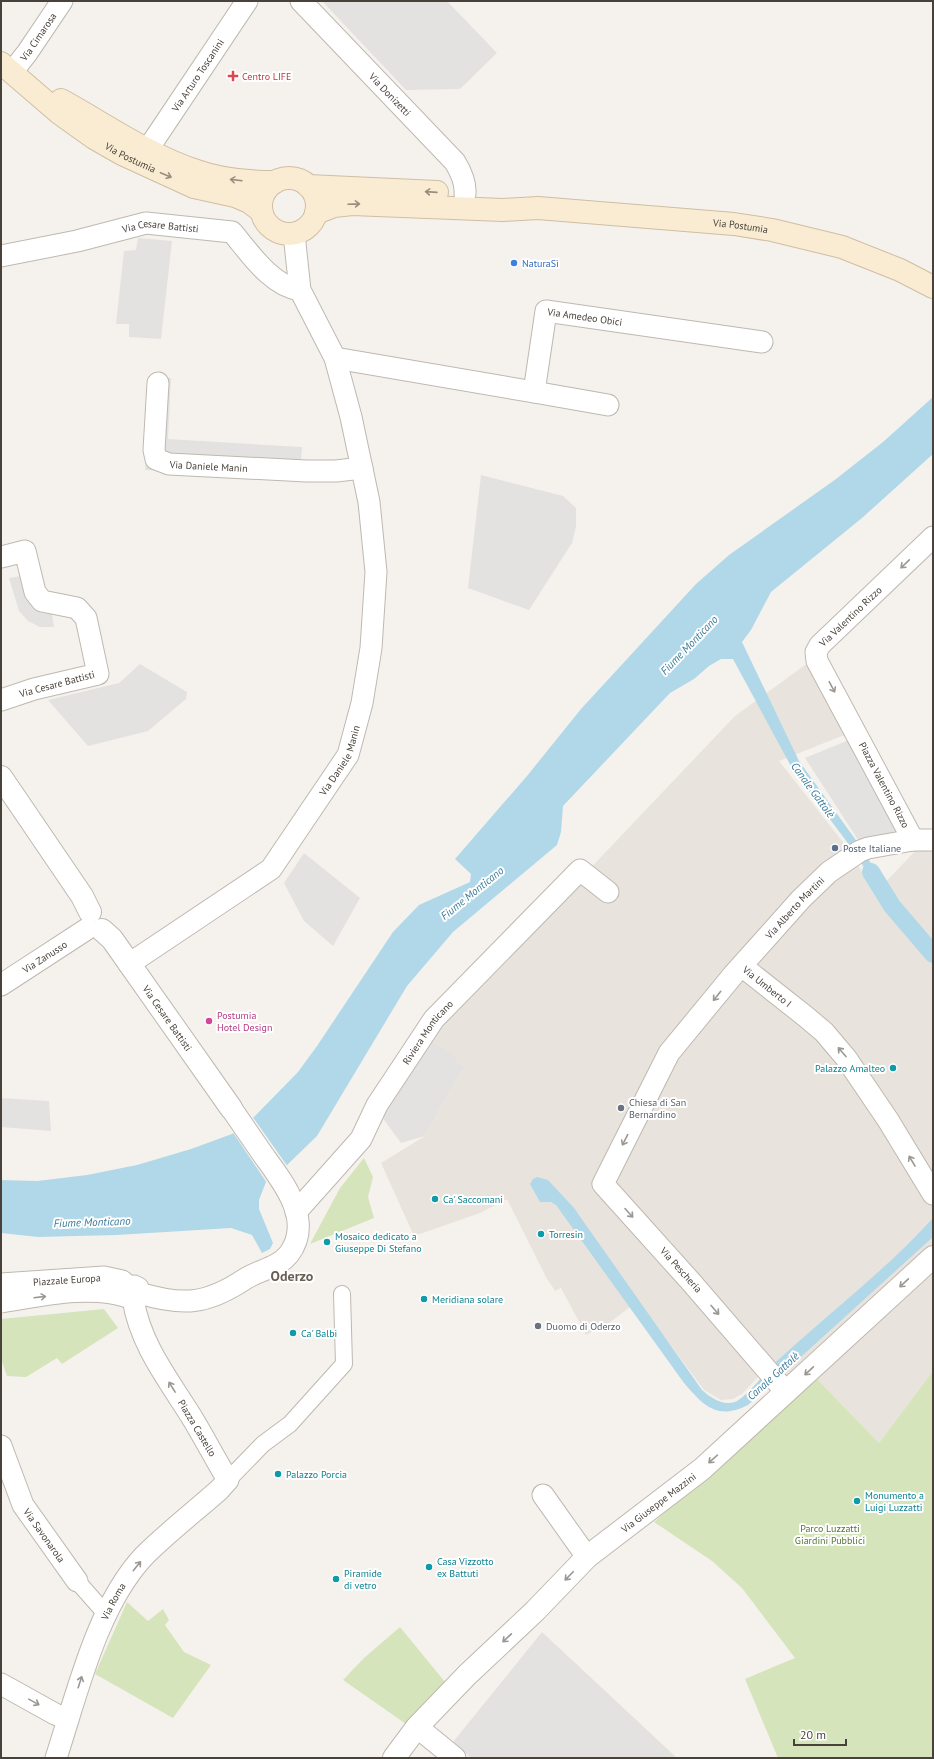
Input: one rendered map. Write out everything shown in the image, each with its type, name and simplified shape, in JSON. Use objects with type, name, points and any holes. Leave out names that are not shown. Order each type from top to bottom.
[{"type":"main road","name":"Via Postumia","points":[[9,70],[148,149],[196,171],[214,176],[246,181],[275,182],[289,178],[302,182],[308,186],[465,194],[506,199],[538,208]]},
{"type":"main road","name":"Via Postumia","points":[[9,70],[59,113],[94,138],[122,154],[194,188],[235,196],[249,202],[261,211],[264,220],[277,232],[294,234]]},
{"type":"main road","points":[[261,211],[261,200],[266,189],[275,182]]},
{"type":"main road","points":[[294,234],[309,225],[316,213],[315,197],[308,186]]},
{"type":"main road","name":"Via Postumia","points":[[316,213],[334,206],[352,204],[503,210],[538,208],[734,224],[772,230],[842,248],[900,270],[933,287]]},
{"type":"street","name":"Via Cimarosa","points":[[9,70],[27,53],[62,1]]},
{"type":"street","name":"Via Arturo Toscanini","points":[[148,149],[247,1]]},
{"type":"street","name":"Via Donizetti","points":[[301,1],[455,162],[464,183],[465,194]]},
{"type":"street","name":"Via Cesare Battisti","points":[[1,256],[77,241],[146,222],[232,232],[266,271],[292,289],[300,290]]},
{"type":"street","name":"Via Daniele Manin","points":[[129,964],[271,869],[348,755],[362,703],[371,648],[376,572],[369,502],[351,417],[335,358],[300,290],[294,234]]},
{"type":"street","name":"Via Amedeo Obici","points":[[534,392],[546,310],[762,342]]},
{"type":"street","points":[[335,358],[608,405]]},
{"type":"street","name":"Via Daniele Manin","points":[[158,383],[154,450],[156,459],[169,464],[306,471],[336,471],[362,468]]},
{"type":"street","name":"Via Valentino Rizzo","points":[[855,731],[817,661],[816,652],[820,645],[933,537]]},
{"type":"street","name":"Via Cesare Battisti","points":[[1,557],[25,551],[35,592],[42,601],[77,608],[86,618],[98,674],[28,691],[1,700]]},
{"type":"street","name":"Piazza Valentino Rizzo","points":[[855,731],[923,840]]},
{"type":"street","name":"Via Cesare Battisti","points":[[1,777],[82,896],[93,924],[112,939],[231,1108]]},
{"type":"street","name":"Via Alberto Martini","points":[[743,967],[818,882],[860,852],[923,840]]},
{"type":"street","name":"Riviera Monticano","points":[[296,1212],[361,1139],[377,1105],[434,1018],[580,870],[608,892]]},
{"type":"street","name":"Via Zanusso","points":[[1,985],[93,924]]},
{"type":"street","name":"Via Umberto I","points":[[603,1184],[669,1053],[734,974],[743,967],[824,1032],[846,1058],[888,1120],[933,1194]]},
{"type":"street","points":[[1,1302],[89,1291],[132,1294],[183,1302],[206,1300],[229,1290],[249,1277],[271,1268],[289,1254],[298,1237],[296,1212],[286,1189],[231,1108]]},
{"type":"street","name":"Via Pescheria","points":[[603,1184],[782,1388]]},
{"type":"street","name":"Via Giuseppe Mazzini","points":[[394,1758],[417,1727],[467,1675],[535,1611],[587,1557],[702,1469],[782,1388],[933,1256]]},
{"type":"street","name":"Piazzale Europa","points":[[1,1284],[104,1277],[122,1281],[132,1294]]},
{"type":"street","name":"Piazza Castello","points":[[132,1294],[136,1317],[150,1350],[192,1417],[228,1480]]},
{"type":"street","points":[[228,1480],[263,1444],[290,1424],[344,1364],[342,1294]]},
{"type":"street","name":"Via Savonarola","points":[[1,1446],[23,1505],[77,1581],[106,1614]]},
{"type":"street","name":"Via Roma","points":[[57,1757],[85,1667],[106,1614],[126,1578],[144,1556],[219,1490],[228,1480]]},
{"type":"street","points":[[543,1495],[587,1557]]},
{"type":"street","points":[[568,1530],[590,1538],[608,1540]]},
{"type":"street","points":[[1,1684],[68,1719]]},
{"type":"street","points":[[417,1727],[456,1758]]},
{"type":"shaded area","points":[[322,1],[447,1],[497,53],[460,89],[406,90]]},
{"type":"shaded area","points":[[138,238],[172,241],[161,339],[129,337],[129,324],[116,324],[124,251],[136,250]]},
{"type":"shaded area","points":[[150,377],[171,378],[168,439],[302,447],[300,476],[145,470]]},
{"type":"shaded area","points":[[481,475],[563,496],[576,508],[576,527],[572,543],[529,610],[468,588]]},
{"type":"shaded area","points":[[21,576],[25,593],[32,605],[41,613],[52,614],[54,627],[40,627],[28,621],[19,611],[9,578]]},
{"type":"shaded area","points":[[812,660],[847,734],[779,761],[850,851],[874,894],[920,846],[933,846],[933,1371],[879,1443],[815,1377],[772,1392],[760,1375],[742,1394],[733,1399],[721,1400],[704,1390],[638,1301],[609,1323],[586,1335],[561,1288],[555,1291],[546,1277],[507,1199],[480,1213],[414,1236],[381,1163],[425,1136],[458,1077],[466,1067],[455,1061],[455,1056],[428,1039],[735,716]]},
{"type":"shaded area","points":[[140,664],[187,692],[186,699],[148,731],[88,746],[48,700],[119,683]]},
{"type":"shaded area","points":[[856,737],[909,836],[862,846],[805,758]]},
{"type":"shaded area","points":[[304,853],[360,898],[333,946],[304,921],[284,883]]},
{"type":"shaded area","points":[[428,1039],[456,1056],[455,1061],[466,1067],[458,1077],[425,1136],[401,1143],[382,1117]]},
{"type":"shaded area","points":[[1,1098],[49,1101],[51,1131],[1,1127]]},
{"type":"shaded area","points":[[542,1632],[677,1758],[471,1758],[453,1742]]},
{"type":"green space","points":[[364,1158],[373,1177],[368,1197],[374,1218],[310,1244],[340,1188]]},
{"type":"green space","points":[[104,1309],[118,1328],[62,1364],[57,1358],[26,1377],[7,1376],[1,1359],[1,1319]]},
{"type":"green space","name":"Parco Luzzatti Giardini Pubblici","points":[[933,1371],[933,1758],[778,1758],[745,1679],[795,1658],[742,1588],[712,1561],[654,1522],[815,1377],[879,1443]]},
{"type":"green space","points":[[127,1602],[148,1621],[163,1609],[169,1620],[165,1625],[184,1652],[211,1665],[173,1718],[95,1674]]},
{"type":"green space","points":[[400,1627],[445,1682],[406,1724],[343,1680],[364,1658]]},
{"type":"water","name":"Fiume Monticano","points":[[933,397],[933,454],[862,518],[771,592],[751,630],[742,642],[799,761],[863,850],[887,890],[881,896],[856,854],[793,770],[733,659],[721,659],[709,666],[694,679],[670,693],[563,806],[561,832],[557,845],[453,932],[407,986],[317,1136],[287,1165],[266,1182],[259,1200],[259,1209],[273,1243],[270,1249],[262,1253],[252,1235],[231,1228],[117,1235],[38,1237],[1,1233],[1,1180],[37,1181],[87,1175],[137,1165],[191,1149],[232,1134],[254,1117],[298,1072],[393,932],[419,905],[470,882],[471,874],[455,859],[527,776],[581,709],[696,584],[729,555],[836,479],[883,442]]},
{"type":"water","points":[[897,901],[933,945],[933,962],[889,908]]},
{"type":"water","points":[[537,1177],[548,1180],[574,1208],[702,1390],[714,1399],[727,1403],[732,1403],[741,1398],[778,1360],[896,1256],[933,1218],[933,1237],[748,1405],[737,1410],[719,1411],[704,1404],[684,1383],[556,1205],[551,1202],[540,1202],[530,1184],[533,1179]]},
{"type":"pier","points":[[252,1116],[288,1167],[267,1183],[232,1131]]},
{"type":"waterway","name":"Canale Gattolè","points":[[871,872],[892,906],[933,954]]},
{"type":"place","name":"Centro LIFE","points":[[233,76]]},
{"type":"place","name":"NaturaSì","points":[[514,263]]},
{"type":"place","name":"Poste Italiane","points":[[835,848]]},
{"type":"place","name":"Postumia Hotel Design","points":[[209,1021]]},
{"type":"place","name":"Palazzo Amalteo","points":[[893,1068]]},
{"type":"place","name":"Chiesa di San Bernardino","points":[[621,1108]]},
{"type":"place","name":"Ca' Saccomani","points":[[435,1199]]},
{"type":"place","name":"Torresin","points":[[541,1234]]},
{"type":"place","name":"Mosaico dedicato a Giuseppe Di Stefano","points":[[327,1242]]},
{"type":"place","name":"Meridiana solare","points":[[424,1299]]},
{"type":"place","name":"Duomo di Oderzo","points":[[538,1326]]},
{"type":"place","name":"Ca' Balbi","points":[[293,1333]]},
{"type":"place","name":"Palazzo Porcia","points":[[278,1474]]},
{"type":"place","name":"Monumento a Luigi Luzzatti","points":[[857,1501]]},
{"type":"place","name":"Casa Vizzotto ex Battuti","points":[[429,1567]]},
{"type":"place","name":"Piramide di vetro","points":[[336,1579]]},
{"type":"district","name":"Oderzo","points":[[292,1276]]}]
